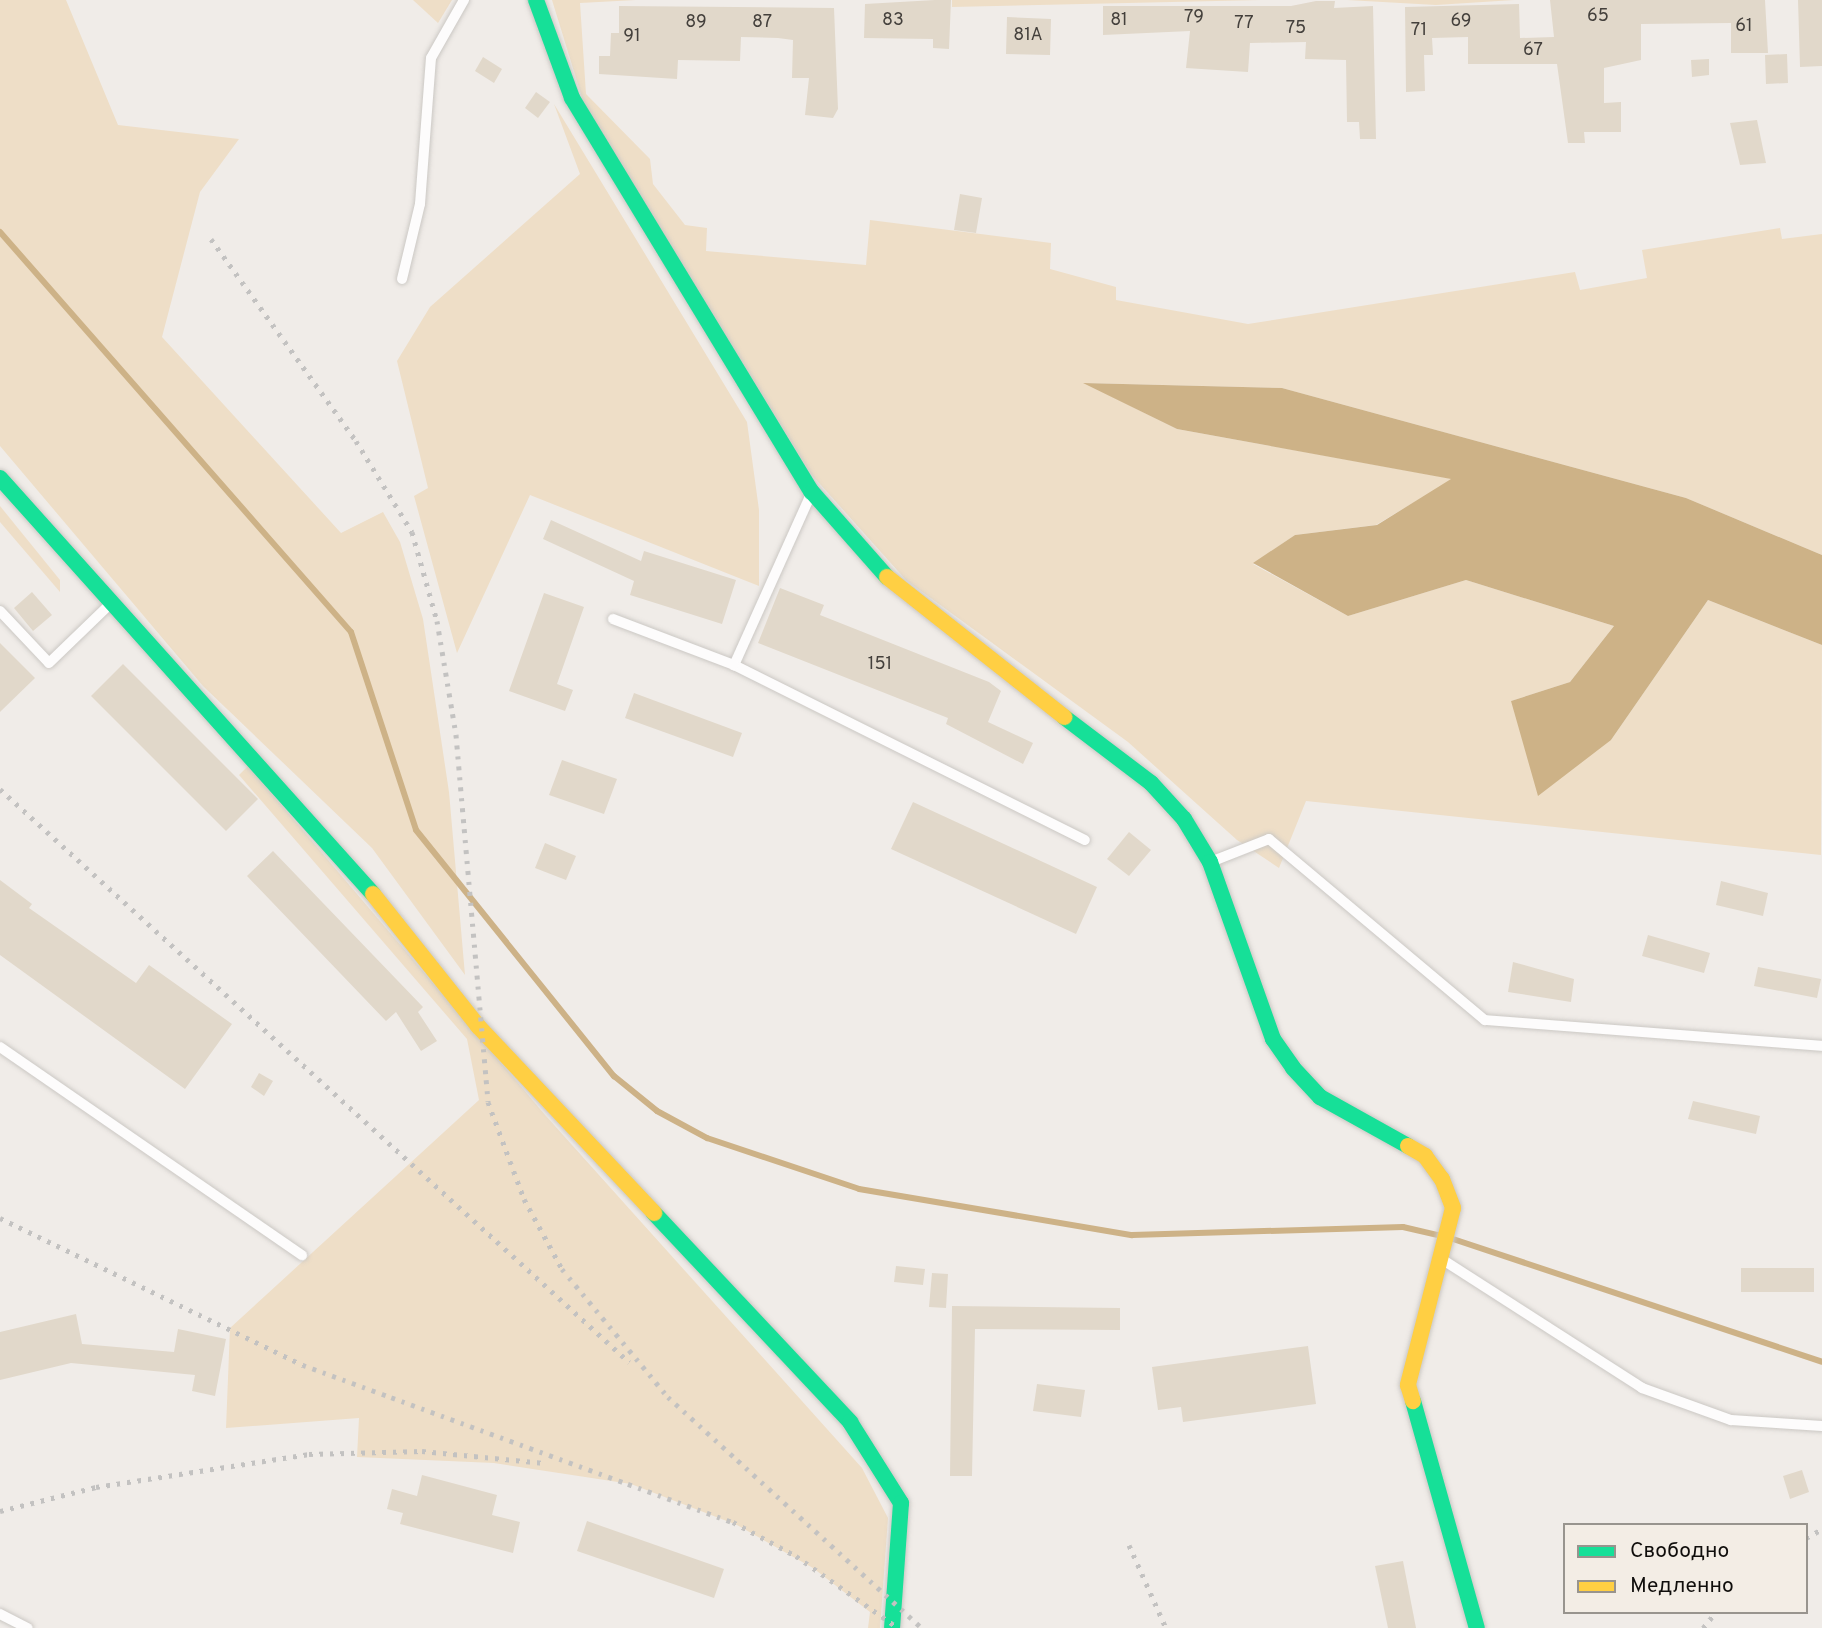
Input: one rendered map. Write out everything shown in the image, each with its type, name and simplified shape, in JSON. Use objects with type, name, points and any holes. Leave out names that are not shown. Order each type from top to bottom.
[{"type":"street","points":[[536,0],[572,98],[812,492],[900,592],[1151,783],[1184,819],[1210,862],[1273,1039],[1293,1069],[1320,1097],[1425,1156],[1452,1208],[1443,1259],[1408,1385],[1477,1628]]},
{"type":"street","points":[[0,478],[109,606],[334,844],[478,1026],[850,1422],[901,1503],[892,1628]]},
{"type":"lane","points":[[402,279],[419,204],[432,58],[464,0]]},
{"type":"lane","points":[[734,665],[812,492]]},
{"type":"lane","points":[[0,611],[49,663],[109,606]]},
{"type":"lane","points":[[613,619],[734,665],[1085,840]]},
{"type":"lane","points":[[1210,862],[1269,839],[1485,1020],[1822,1046]]},
{"type":"lane","points":[[0,1047],[302,1255]]},
{"type":"lane","points":[[1443,1259],[1642,1388],[1731,1420],[1822,1426]]},
{"type":"lane","points":[[0,1614],[28,1628]]},
{"type":"shaded area","points":[[0,0],[66,0],[118,125],[239,139],[200,192],[162,337],[341,533],[383,512],[400,542],[423,619],[449,792],[465,975],[372,848],[203,686],[0,446]]},
{"type":"shaded area","points":[[413,0],[452,0],[438,23]]},
{"type":"shaded area","points":[[552,0],[636,0],[580,3],[586,94],[650,159],[653,184],[685,225],[707,228],[706,251],[866,265],[870,220],[1051,243],[1050,269],[1116,287],[1116,300],[1248,324],[1575,272],[1580,290],[1647,278],[1642,250],[1780,228],[1782,239],[1822,234],[1822,555],[1686,498],[1282,388],[1085,383],[1177,429],[1453,479],[1376,525],[1295,535],[1253,564],[1348,616],[1466,580],[1614,626],[1570,682],[1511,701],[1611,740],[1708,600],[1822,645],[1821,855],[1306,801],[1279,868],[1237,840],[1128,742],[906,580],[811,474],[584,104]]},
{"type":"shaded area","points":[[952,0],[1261,0],[952,7]]},
{"type":"shaded area","points":[[1347,0],[1514,0],[1436,5]]},
{"type":"shaded area","points":[[554,104],[747,422],[759,510],[759,586],[530,495],[457,653],[414,496],[428,488],[397,361],[430,307],[580,174]]},
{"type":"shaded area","points":[[1083,383],[1282,388],[1686,498],[1822,555],[1822,645],[1708,600],[1611,740],[1538,796],[1511,701],[1570,682],[1614,626],[1466,580],[1348,616],[1253,563],[1295,535],[1377,525],[1451,479],[1177,429]]},
{"type":"shaded area","points":[[0,506],[60,580],[60,592],[0,522]]},
{"type":"shaded area","points":[[248,766],[546,1116],[862,1468],[888,1518],[880,1628],[868,1628],[870,1612],[813,1568],[737,1525],[631,1484],[494,1463],[357,1457],[359,1418],[226,1428],[230,1328],[479,1100],[467,1039],[239,775]]},
{"type":"building","points":[[951,0],[949,49],[933,48],[933,39],[864,38],[865,4]]},
{"type":"building","points":[[1550,0],[1765,0],[1768,53],[1731,53],[1731,23],[1641,24],[1641,60],[1604,68],[1604,103],[1621,102],[1621,132],[1584,132],[1585,143],[1568,143],[1557,64],[1468,64],[1468,37],[1432,38],[1433,55],[1424,55],[1425,91],[1406,92],[1405,7],[1519,4],[1520,38],[1554,37]]},
{"type":"building","points":[[1798,0],[1822,0],[1822,66],[1800,67]]},
{"type":"building","points":[[1316,1],[1335,1],[1334,8],[1373,6],[1376,139],[1360,139],[1359,122],[1347,122],[1346,60],[1305,59],[1306,42],[1250,43],[1248,72],[1186,68],[1190,31],[1103,35],[1103,6],[1291,6]]},
{"type":"building","points":[[619,6],[834,8],[838,109],[833,118],[805,115],[809,78],[792,78],[793,40],[741,37],[740,61],[678,60],[677,79],[599,74],[599,56],[610,56],[611,33],[619,33]]},
{"type":"building","points":[[1007,17],[1051,19],[1050,55],[1006,54]]},
{"type":"building","points":[[1787,54],[1788,83],[1766,84],[1765,55]]},
{"type":"building","points":[[483,57],[502,69],[494,83],[475,71]]},
{"type":"building","points":[[1709,59],[1709,75],[1692,77],[1691,60]]},
{"type":"building","points":[[536,92],[550,102],[538,118],[525,108]]},
{"type":"building","points":[[1757,120],[1766,163],[1740,165],[1730,123]]},
{"type":"building","points":[[960,194],[982,198],[976,233],[954,230]]},
{"type":"building","points":[[551,520],[641,561],[644,551],[736,580],[722,624],[630,595],[634,581],[543,539]]},
{"type":"building","points":[[780,588],[824,605],[820,615],[989,682],[1001,691],[988,722],[1033,743],[1023,764],[946,724],[948,718],[758,643]]},
{"type":"building","points":[[32,592],[52,615],[33,631],[14,608]]},
{"type":"building","points":[[544,593],[584,607],[557,684],[573,690],[565,711],[509,691]]},
{"type":"building","points":[[0,643],[35,678],[0,712]]},
{"type":"building","points":[[123,664],[258,799],[226,831],[91,696]]},
{"type":"building","points":[[634,693],[742,733],[733,757],[625,718]]},
{"type":"building","points":[[562,760],[617,779],[604,814],[549,795]]},
{"type":"building","points":[[913,802],[1097,887],[1076,934],[891,849]]},
{"type":"building","points":[[1129,832],[1151,850],[1129,876],[1107,859]]},
{"type":"building","points":[[545,843],[576,856],[566,880],[535,868]]},
{"type":"building","points":[[273,851],[423,1007],[418,1012],[437,1041],[421,1051],[396,1012],[386,1021],[247,876]]},
{"type":"building","points":[[0,880],[32,904],[29,908],[136,983],[149,965],[232,1024],[185,1089],[0,955]]},
{"type":"building","points":[[1721,881],[1768,893],[1763,916],[1716,905]]},
{"type":"building","points":[[1648,935],[1710,953],[1704,973],[1642,956]]},
{"type":"building","points":[[1513,962],[1574,979],[1571,1002],[1508,992]]},
{"type":"building","points":[[1758,967],[1821,979],[1817,998],[1754,986]]},
{"type":"building","points":[[259,1073],[273,1081],[264,1096],[251,1087]]},
{"type":"building","points":[[1693,1101],[1760,1116],[1756,1134],[1688,1119]]},
{"type":"building","points":[[896,1266],[925,1269],[923,1285],[894,1282]]},
{"type":"building","points":[[1741,1268],[1814,1268],[1814,1292],[1741,1292]]},
{"type":"building","points":[[932,1273],[948,1274],[946,1308],[929,1307]]},
{"type":"building","points":[[952,1306],[1120,1308],[1120,1330],[975,1329],[972,1476],[950,1476]]},
{"type":"building","points":[[76,1314],[82,1344],[174,1352],[178,1329],[226,1339],[215,1396],[192,1391],[195,1375],[71,1363],[0,1380],[0,1332]]},
{"type":"building","points":[[1308,1346],[1316,1404],[1183,1422],[1181,1407],[1158,1410],[1152,1367]]},
{"type":"building","points":[[1037,1384],[1085,1390],[1081,1417],[1033,1411]]},
{"type":"building","points":[[1802,1470],[1809,1492],[1790,1499],[1783,1476]]},
{"type":"building","points":[[422,1475],[497,1495],[492,1515],[520,1522],[513,1553],[400,1524],[403,1513],[387,1509],[392,1489],[417,1496]]},
{"type":"building","points":[[587,1521],[724,1569],[714,1598],[577,1551]]},
{"type":"building","points":[[1403,1561],[1416,1628],[1388,1628],[1375,1566]]},
{"type":"waterway","points":[[0,232],[351,632],[416,830],[614,1076],[657,1111],[707,1138],[859,1189],[1132,1235],[1403,1227],[1439,1235]]},
{"type":"waterway","points":[[1453,1239],[1822,1362]]},
{"type":"railway","points":[[211,239],[356,441],[412,532],[437,621],[456,735],[488,1102],[524,1199],[562,1269],[668,1397],[922,1628]]},
{"type":"railway","points":[[0,789],[629,1362]]},
{"type":"railway","points":[[0,1218],[303,1365],[733,1522],[796,1556],[898,1628]]},
{"type":"railway","points":[[0,1511],[96,1487],[309,1454],[422,1451],[544,1463]]},
{"type":"railway","points":[[1808,1537],[1822,1529]]},
{"type":"railway","points":[[1129,1545],[1166,1628]]},
{"type":"railway","points":[[1703,1628],[1714,1614]]},
{"type":"traffic: fast","points":[[536,0],[572,98],[812,492],[887,577]]},
{"type":"traffic: fast","points":[[0,478],[373,894]]},
{"type":"traffic: fast","points":[[1064,717],[1151,783],[1184,819],[1210,862],[1273,1039],[1293,1068],[1320,1097],[1408,1146]]},
{"type":"traffic: fast","points":[[654,1213],[850,1422],[901,1503],[892,1628]]},
{"type":"traffic: fast","points":[[1413,1401],[1477,1628]]},
{"type":"traffic: slow","points":[[887,577],[1064,717]]},
{"type":"traffic: slow","points":[[373,894],[478,1026],[654,1213]]},
{"type":"traffic: slow","points":[[1408,1146],[1425,1156],[1442,1179],[1453,1208],[1408,1385],[1413,1401]]}]
